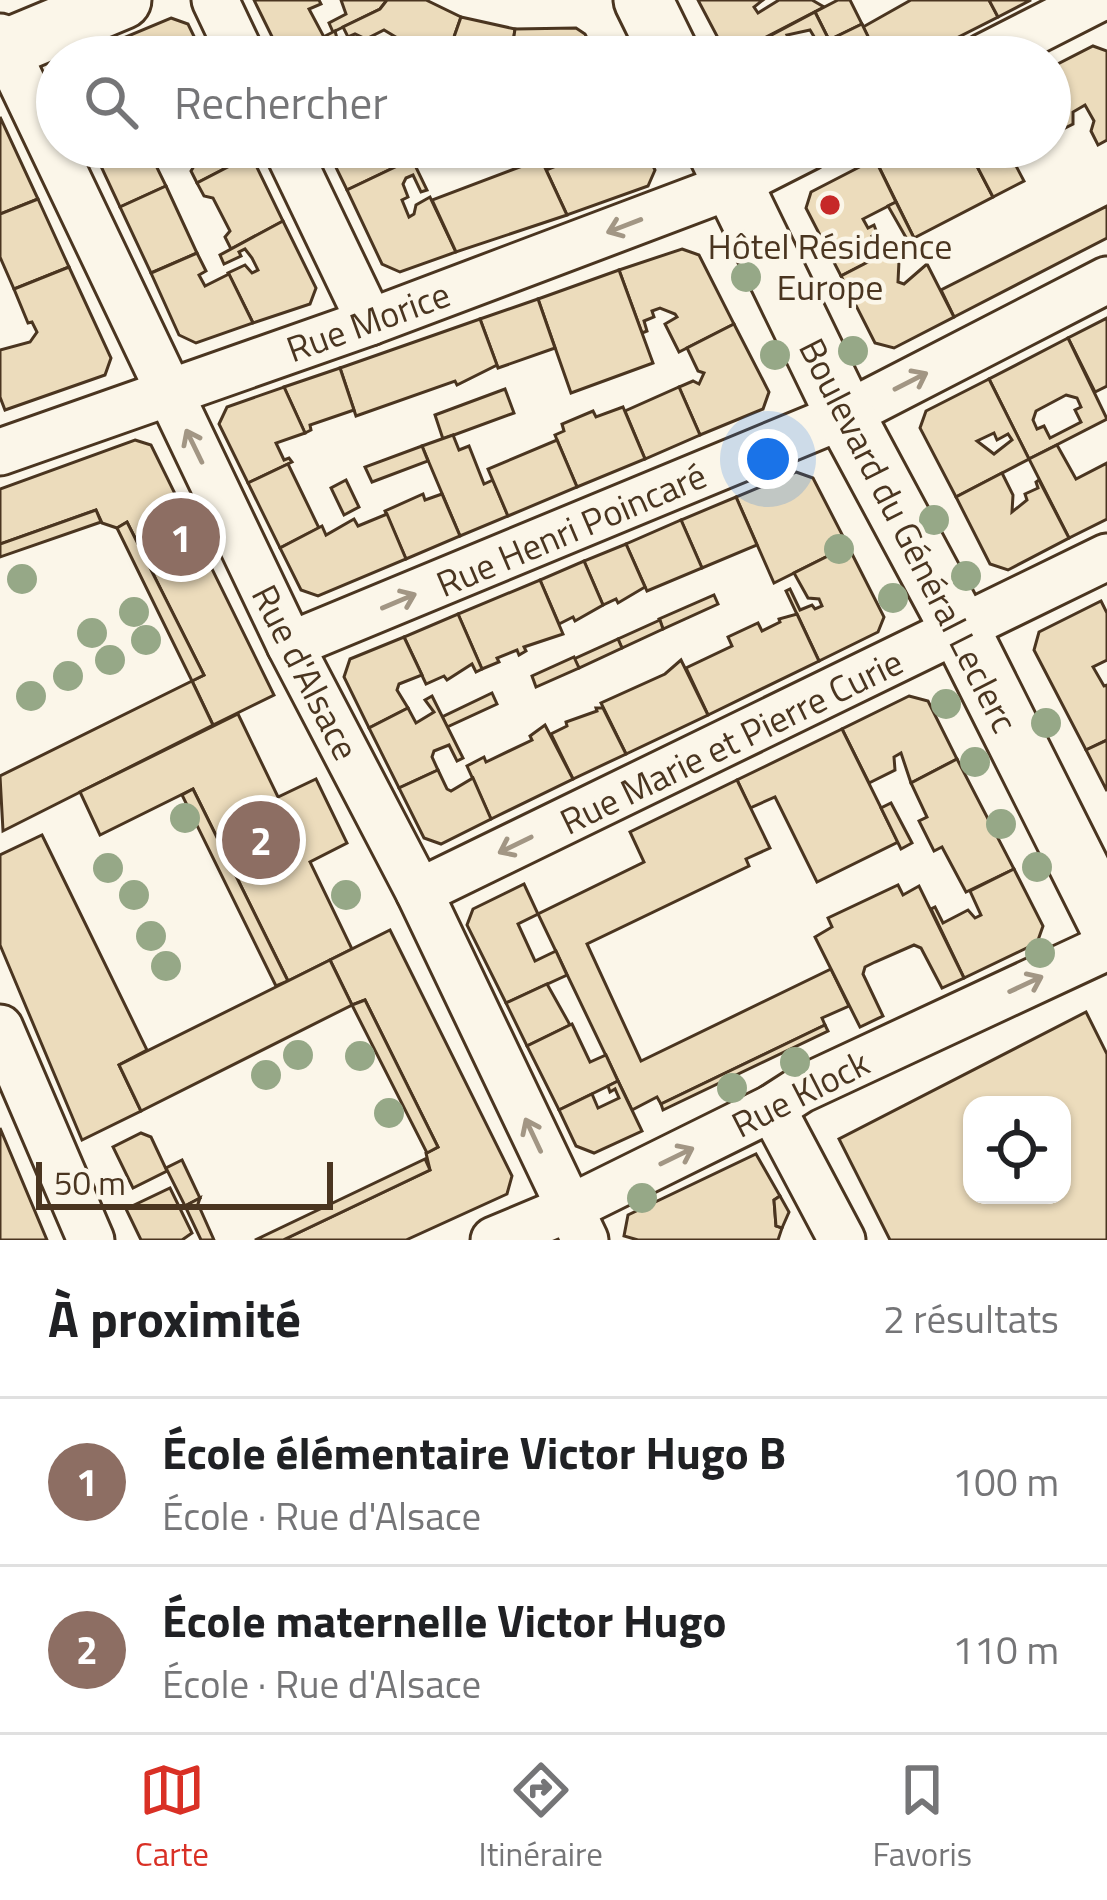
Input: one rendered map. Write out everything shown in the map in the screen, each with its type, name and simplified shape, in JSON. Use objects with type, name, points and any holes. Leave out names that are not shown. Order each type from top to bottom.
[{"type":"main road","points":[[2,46],[122,0]]},
{"type":"main road","points":[[643,0],[661,36]]},
{"type":"main road","name":"Boulevard du Général Leclerc","points":[[725,168],[845,415],[961,631],[1107,922]]},
{"type":"street","points":[[214,0],[232,36]]},
{"type":"street","points":[[1025,36],[1096,0]]},
{"type":"street","name":"Rue d'Alsace","points":[[2,46],[36,117]]},
{"type":"street","name":"Rue d'Alsace","points":[[60,168],[577,1225]]},
{"type":"street","points":[[296,168],[370,322]]},
{"type":"street","name":"Rue Morice","points":[[0,452],[370,322],[719,168]]},
{"type":"street","name":"Rue Henri Poincaré","points":[[290,645],[845,415],[1107,280]]},
{"type":"street","name":"Rue Marie et Pierre Curie","points":[[418,892],[1107,556]]},
{"type":"street","name":"Rue Klock","points":[[494,1240],[577,1225],[800,1090],[1107,947]]},
{"type":"street","points":[[0,1028],[91,1240]]},
{"type":"street","points":[[772,1108],[842,1240]]},
{"type":"building","points":[[254,0],[319,0],[321,4],[309,9],[323,36],[272,36]]},
{"type":"building","points":[[341,0],[387,0],[380,9],[333,32],[329,23],[346,14]]},
{"type":"building","points":[[387,0],[426,0],[461,17],[454,36],[394,36],[384,30],[372,36],[348,36],[343,27],[380,9]]},
{"type":"building","points":[[698,0],[763,0],[754,7],[758,13],[779,0],[812,0],[824,7],[768,36],[717,36]]},
{"type":"building","points":[[838,0],[850,0],[862,24],[827,36],[815,12]]},
{"type":"building","points":[[911,0],[989,0],[998,17],[960,36],[868,36],[863,27]]},
{"type":"building","points":[[989,0],[1031,0],[998,17]]},
{"type":"building","points":[[815,12],[827,36],[814,36],[810,30],[770,36]]},
{"type":"building","points":[[461,17],[515,29],[514,36],[454,36]]},
{"type":"building","points":[[171,18],[188,24],[194,36],[128,36]]},
{"type":"building","points":[[862,24],[868,36],[837,36]]},
{"type":"building","points":[[576,28],[586,36],[514,36],[515,29]]},
{"type":"building","points":[[1093,46],[1107,51],[1107,140],[1098,145],[1091,131],[1094,121],[1085,105],[1073,112],[1071,125],[1071,57]]},
{"type":"building","points":[[0,117],[38,199],[0,214]]},
{"type":"building","points":[[102,168],[157,168],[166,186],[120,207]]},
{"type":"building","points":[[193,168],[226,168],[197,183]]},
{"type":"building","points":[[226,168],[257,168],[283,221],[231,249],[225,237],[230,231],[213,198],[204,196],[197,183]]},
{"type":"building","points":[[336,168],[393,168],[347,190]]},
{"type":"building","points":[[393,168],[416,168],[427,190],[421,192],[413,175],[406,178],[403,184],[408,197],[402,200],[409,217],[416,205],[430,197],[456,252],[400,272],[382,264],[347,190]]},
{"type":"building","points":[[517,168],[545,168],[567,215],[456,252],[432,200]]},
{"type":"building","points":[[858,168],[879,168],[896,202],[863,219],[868,228],[874,225],[877,233],[872,236],[882,255],[841,276],[806,208],[811,192]]},
{"type":"building","points":[[879,168],[978,168],[993,197],[914,238]]},
{"type":"building","points":[[978,168],[1017,168],[1024,181],[993,197]]},
{"type":"building","points":[[546,170],[655,170],[648,186],[567,215]]},
{"type":"building","points":[[166,186],[197,253],[151,273],[120,207]]},
{"type":"building","points":[[38,199],[69,267],[14,289],[0,257],[0,214]]},
{"type":"building","points":[[896,202],[914,238],[908,241],[888,206]]},
{"type":"building","points":[[1107,206],[1107,238],[954,317],[941,290]]},
{"type":"building","points":[[283,221],[316,288],[310,304],[253,323],[228,273],[245,265],[252,273],[258,270],[245,249],[224,264],[220,255]]},
{"type":"building","points":[[682,249],[699,255],[734,324],[679,352],[665,324],[675,314],[660,308],[652,311],[654,317],[644,321],[647,331],[642,333],[619,270]]},
{"type":"building","points":[[893,249],[899,261],[898,282],[904,284],[927,264],[954,317],[894,348],[875,343],[841,276]]},
{"type":"building","points":[[197,253],[206,271],[199,275],[205,286],[229,274],[253,323],[196,343],[179,335],[151,273]]},
{"type":"building","points":[[69,267],[111,358],[105,375],[5,410],[0,397],[0,350],[30,342],[37,332],[28,323],[14,289]]},
{"type":"building","points":[[619,270],[653,363],[571,393],[538,299]]},
{"type":"building","points":[[538,299],[555,348],[498,368],[480,319]]},
{"type":"building","points":[[1107,318],[1107,386],[1095,392],[1068,338]]},
{"type":"building","points":[[480,319],[497,365],[457,385],[455,381],[356,416],[340,368]]},
{"type":"building","points":[[734,324],[769,392],[763,409],[700,435],[679,387],[693,381],[699,384],[704,373],[698,371],[687,348]]},
{"type":"building","points":[[1068,338],[1107,419],[1029,459],[989,379]],"holes":[[[1066,395],[1077,398],[1081,407],[1075,410],[1081,422],[1050,438],[1044,426],[1037,429],[1036,411]]]},
{"type":"building","points":[[340,368],[354,410],[310,425],[305,433],[284,387]]},
{"type":"building","points":[[989,379],[1029,459],[956,497],[920,428],[926,411]],"holes":[[[994,433],[997,440],[1008,434],[1012,440],[994,454],[977,441]]]},
{"type":"building","points":[[284,387],[305,433],[276,443],[284,460],[292,462],[248,483],[219,424],[227,407]]},
{"type":"building","points":[[679,387],[700,435],[645,459],[625,411]]},
{"type":"building","points":[[505,389],[514,413],[443,439],[435,415]]},
{"type":"building","points":[[623,407],[645,459],[577,487],[555,435],[564,431],[562,424],[593,411],[596,417]]},
{"type":"building","points":[[453,435],[459,450],[469,446],[484,484],[493,480],[508,516],[460,536],[422,446]]},
{"type":"building","points":[[135,440],[151,445],[274,695],[213,725],[192,681],[204,675],[127,522],[117,528],[102,523],[96,510],[0,544],[0,489]]},
{"type":"building","points":[[557,440],[577,487],[508,516],[488,469]]},
{"type":"building","points":[[1057,445],[1076,479],[1107,463],[1107,519],[1069,538],[1029,459]]},
{"type":"building","points":[[422,446],[428,461],[372,482],[365,467]]},
{"type":"building","points":[[288,464],[319,528],[280,548],[248,483]]},
{"type":"building","points":[[796,472],[813,478],[848,546],[774,583],[736,497]]},
{"type":"building","points":[[1002,473],[1013,495],[1012,512],[1027,500],[1025,494],[1038,488],[1039,480],[1069,538],[1008,570],[990,564],[956,497]]},
{"type":"building","points":[[346,480],[359,507],[344,515],[331,488]]},
{"type":"building","points":[[423,494],[425,500],[442,494],[460,536],[406,559],[385,511]]},
{"type":"building","points":[[736,497],[757,545],[702,568],[681,520]]},
{"type":"building","points":[[96,510],[101,522],[0,557],[0,544]]},
{"type":"building","points":[[387,514],[406,559],[318,596],[301,590],[280,548],[322,526],[326,535],[354,519],[358,526]]},
{"type":"building","points":[[681,520],[702,568],[647,591],[626,544]]},
{"type":"building","points":[[127,522],[204,675],[192,681],[117,528]]},
{"type":"building","points":[[626,544],[645,587],[618,603],[616,599],[603,605],[584,561]]},
{"type":"building","points":[[848,546],[884,617],[878,632],[819,661],[786,591],[790,589],[800,610],[822,606],[819,599],[808,598],[794,573]]},
{"type":"building","points":[[584,561],[603,605],[559,624],[540,580]]},
{"type":"building","points":[[540,580],[563,634],[524,647],[526,651],[519,655],[517,650],[497,658],[499,662],[482,669],[458,614]]},
{"type":"building","points":[[714,595],[718,604],[663,629],[659,619]]},
{"type":"building","points":[[1101,601],[1107,613],[1107,660],[1093,667],[1107,685],[1107,740],[1086,750],[1034,650],[1039,632]]},
{"type":"building","points":[[458,614],[482,669],[476,672],[472,664],[447,680],[444,676],[426,684],[404,637]]},
{"type":"building","points":[[797,614],[819,661],[708,715],[686,668],[732,646],[728,637],[758,623],[762,631]]},
{"type":"building","points":[[660,620],[663,629],[622,648],[618,639]]},
{"type":"building","points":[[404,637],[422,675],[399,684],[397,690],[408,708],[369,728],[344,677],[350,659]]},
{"type":"building","points":[[618,639],[622,648],[579,668],[574,659]]},
{"type":"building","points":[[574,657],[579,668],[536,687],[532,676]]},
{"type":"building","points":[[681,660],[708,715],[626,754],[601,703],[665,674]]},
{"type":"building","points":[[192,681],[213,725],[3,831],[0,776]]},
{"type":"building","points":[[492,693],[497,704],[447,727],[442,717]]},
{"type":"building","points":[[432,696],[463,758],[457,761],[449,745],[434,751],[438,770],[399,788],[369,728],[408,708],[416,723],[434,712],[425,700]]},
{"type":"building","points":[[909,696],[928,701],[957,759],[911,783],[901,753],[894,757],[895,770],[869,783],[842,729]]},
{"type":"building","points":[[603,708],[626,754],[573,779],[551,734]]},
{"type":"building","points":[[238,714],[278,797],[316,779],[347,843],[310,862],[352,949],[288,981],[193,789],[100,835],[80,792]]},
{"type":"building","points":[[545,725],[573,779],[491,819],[467,766],[532,740],[530,736]]},
{"type":"building","points":[[842,729],[898,842],[817,882],[775,797],[750,808],[737,780]]},
{"type":"building","points":[[1107,740],[1107,791],[1086,750]]},
{"type":"building","points":[[957,759],[1014,869],[966,892],[942,847],[934,851],[919,821],[927,817],[911,783]]},
{"type":"building","points":[[438,770],[451,791],[473,778],[491,819],[441,844],[424,838],[399,788]]},
{"type":"building","points":[[737,780],[770,848],[746,859],[749,866],[587,944],[641,1061],[831,969],[849,1006],[822,1018],[825,1025],[661,1104],[657,1097],[632,1110],[538,914],[644,862],[630,832]]},
{"type":"building","points":[[193,789],[288,981],[276,986],[182,795]]},
{"type":"building","points":[[891,803],[912,843],[901,849],[881,808]]},
{"type":"building","points":[[42,835],[147,1050],[119,1065],[141,1111],[82,1140],[0,945],[0,855]]},
{"type":"building","points":[[1014,869],[1043,926],[1037,943],[964,978],[931,909],[935,907],[943,923],[968,910],[975,918],[981,915],[970,891]]},
{"type":"building","points":[[524,884],[538,914],[518,924],[535,961],[556,951],[567,975],[506,1003],[467,925],[473,909]]},
{"type":"building","points":[[898,885],[903,895],[919,886],[964,978],[942,988],[921,948],[914,945],[875,962],[863,974],[883,1016],[860,1027],[815,937],[832,927],[828,918]]},
{"type":"building","points":[[390,930],[512,1176],[507,1194],[406,1240],[283,1240],[430,1170],[426,1153],[438,1147],[365,1000],[352,1005],[330,960]]},
{"type":"building","points":[[330,960],[352,1005],[141,1111],[119,1065]]},
{"type":"building","points":[[547,984],[570,1025],[527,1046],[506,1003]]},
{"type":"building","points":[[365,1000],[438,1147],[427,1153],[352,1005]]},
{"type":"building","points":[[1086,1012],[1107,1054],[1107,1240],[890,1240],[839,1139]]},
{"type":"building","points":[[572,1024],[590,1062],[606,1055],[618,1081],[559,1110],[527,1046]]},
{"type":"building","points":[[825,1025],[828,1031],[663,1110],[661,1104]]},
{"type":"building","points":[[618,1081],[642,1131],[594,1153],[576,1146],[559,1110],[592,1094],[598,1108],[619,1098],[608,1086]]},
{"type":"building","points":[[0,1128],[47,1240],[0,1240]]},
{"type":"building","points":[[141,1133],[151,1137],[167,1171],[133,1188],[113,1147]]},
{"type":"building","points":[[756,1154],[780,1196],[774,1200],[776,1226],[782,1228],[778,1240],[638,1240],[624,1236],[628,1215]]},
{"type":"building","points":[[425,1159],[430,1170],[283,1240],[255,1240]]},
{"type":"building","points":[[182,1160],[200,1198],[185,1206],[166,1168]]},
{"type":"building","points":[[170,1188],[192,1233],[182,1240],[141,1240],[126,1209]]},
{"type":"building","points":[[780,1196],[789,1212],[782,1228],[776,1226],[774,1200]]},
{"type":"building","points":[[200,1198],[198,1204],[214,1240],[201,1240],[185,1206]]},
{"type":"place","name":"Hôtel Résidence Europe","points":[[830,205]]},
{"type":"place","name":"École élémentaire Victor Hugo B","points":[[181,537]]},
{"type":"place","name":"École maternelle Victor Hugo","points":[[261,840]]}]
